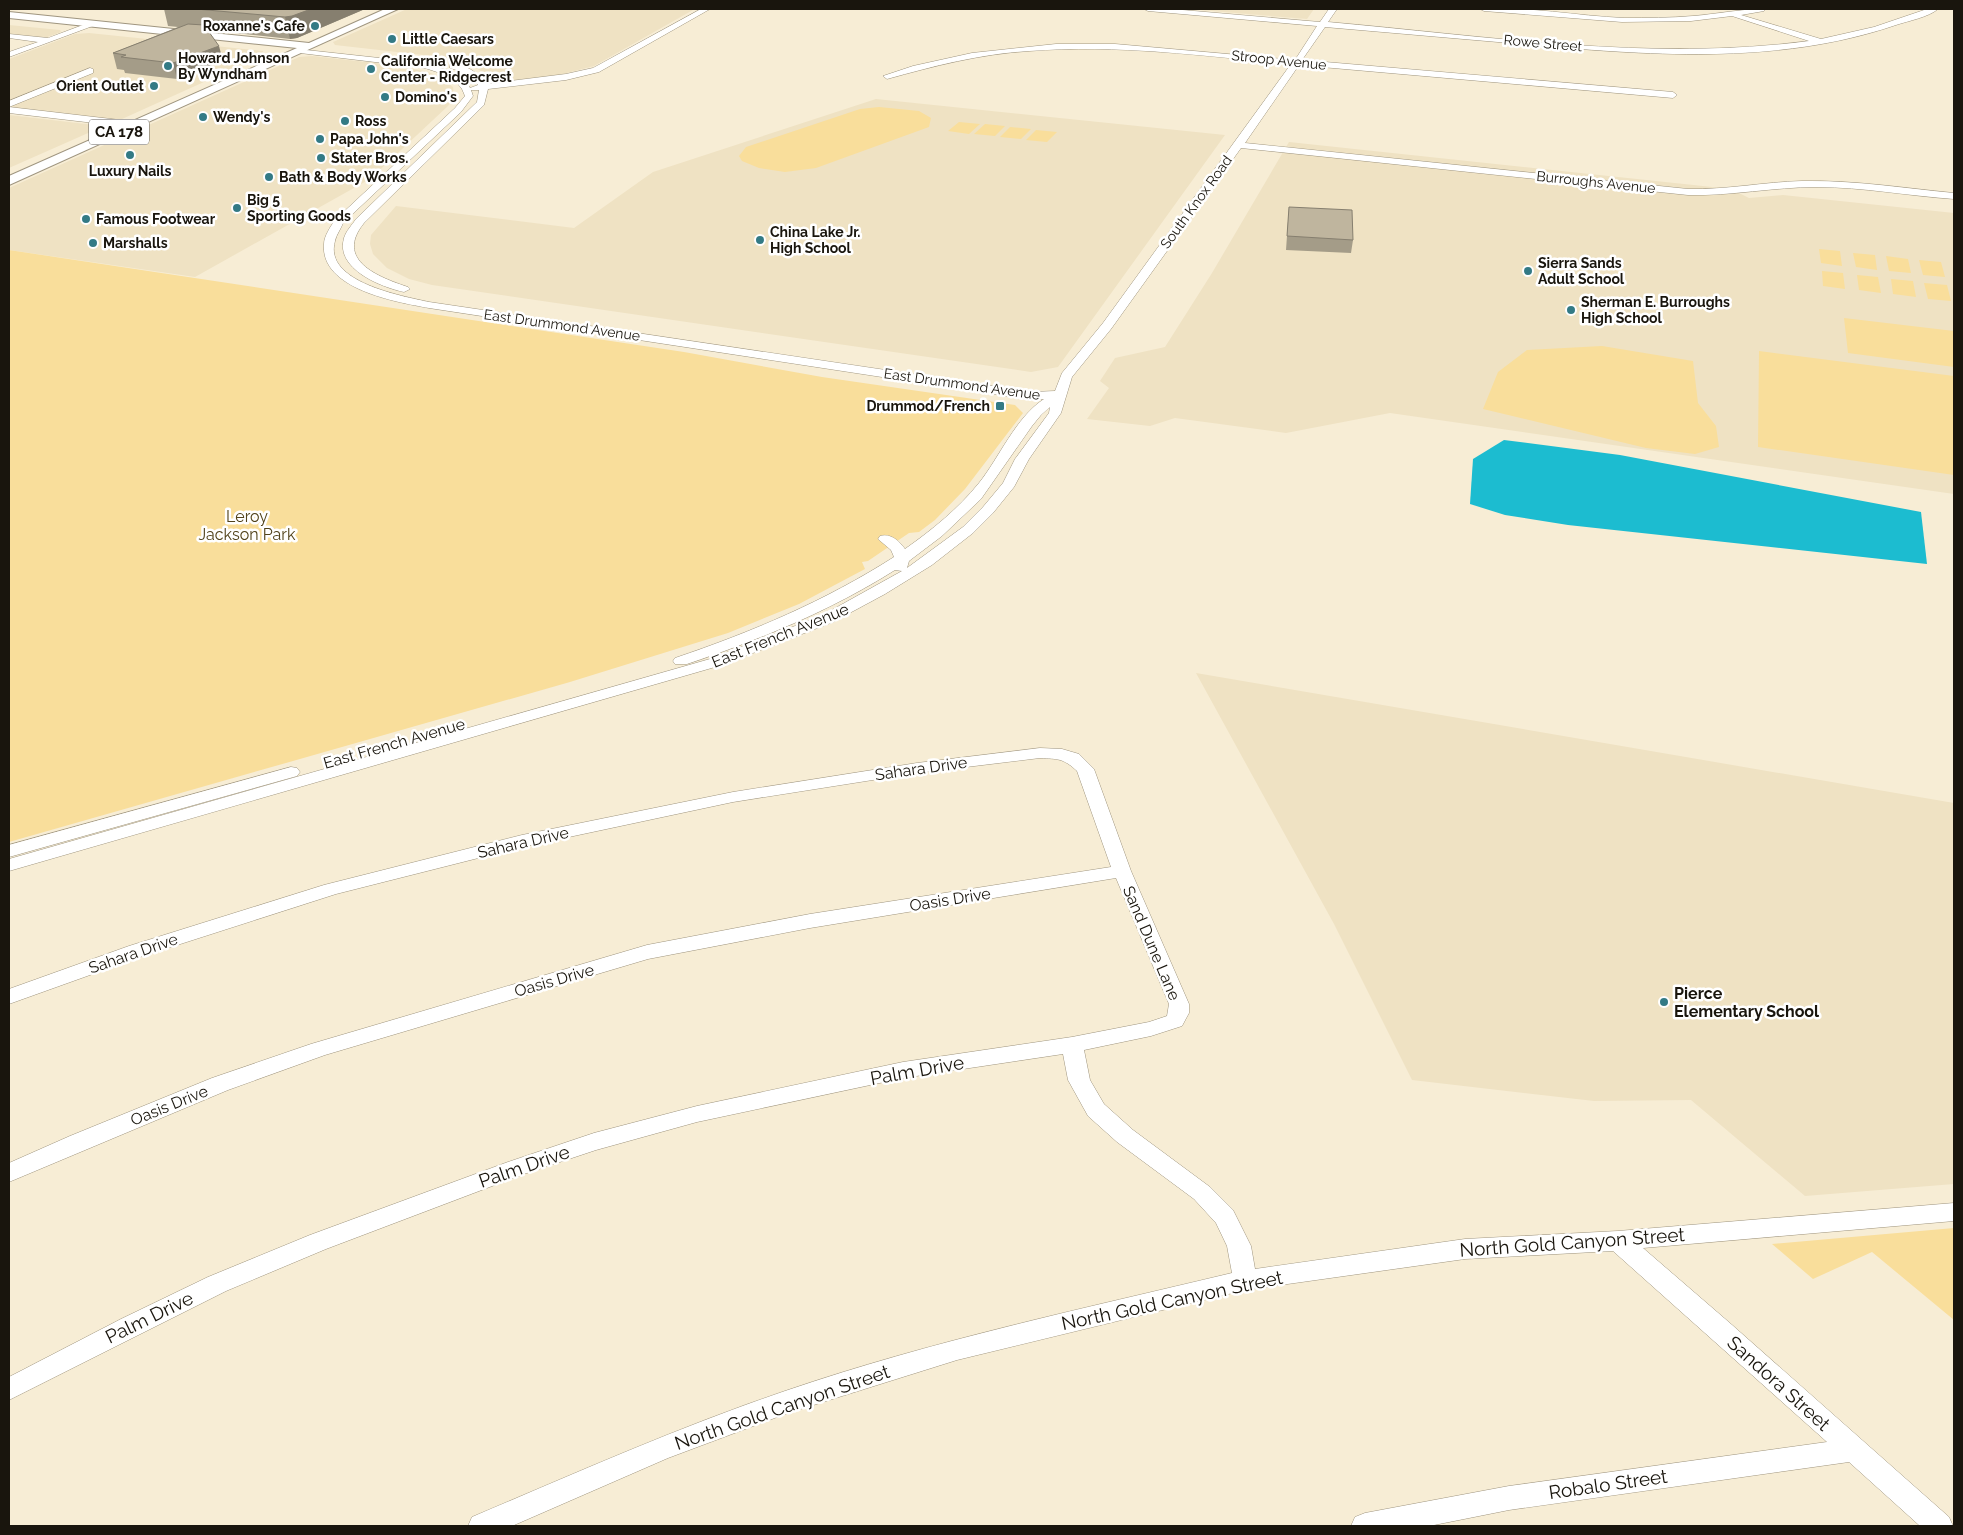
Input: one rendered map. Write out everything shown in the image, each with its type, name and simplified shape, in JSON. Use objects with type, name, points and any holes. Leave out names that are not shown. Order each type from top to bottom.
[{"type":"main road","name":"CA 178","points":[[303,47],[377,9]]},
{"type":"main road","name":"CA 178","points":[[9,181],[303,47],[393,9]]},
{"type":"main road","points":[[9,15],[303,47]]},
{"type":"main road","points":[[9,21],[286,50],[303,47]]},
{"type":"main road","name":"CA 178","points":[[9,172],[286,50]]},
{"type":"street","points":[[303,47],[425,66],[450,74],[465,84],[467,88],[484,87],[566,77],[596,70],[706,9]]},
{"type":"street","name":"Rowe Street","points":[[1148,9],[1535,40],[1635,51],[1698,53],[1768,50],[1820,42],[1875,29],[1934,9]]},
{"type":"street","name":"South Knox Road","points":[[1061,395],[1066,376],[1102,332],[1238,145],[1333,9]]},
{"type":"street","points":[[1484,9],[1544,15],[1658,21],[1701,19],[1761,9]]},
{"type":"street","points":[[1707,9],[1734,15],[1820,42]]},
{"type":"street","points":[[9,55],[94,24]]},
{"type":"street","points":[[9,36],[48,40]]},
{"type":"street","name":"Stroop Avenue","points":[[887,76],[952,58],[1000,51],[1058,46],[1147,48],[1617,92],[1674,95]]},
{"type":"street","points":[[303,47],[436,61],[469,72],[484,87]]},
{"type":"street","points":[[9,104],[90,71]]},
{"type":"street","name":"East Drummond Avenue","points":[[484,87],[485,92],[481,104],[353,230],[348,244],[349,253],[361,269],[372,276],[404,289],[443,297],[1041,387],[1061,395]]},
{"type":"street","name":"East Drummond Avenue","points":[[467,88],[469,96],[458,110],[339,222],[333,231],[328,244],[328,255],[339,272],[352,282],[388,296],[429,305],[1033,396],[1061,395]]},
{"type":"street","points":[[9,110],[120,123]]},
{"type":"street","name":"Burroughs Avenue","points":[[1238,145],[1688,192],[1719,193],[1793,184],[1818,184],[1954,196]]},
{"type":"street","name":"East French Avenue","points":[[9,852],[698,656],[805,612],[851,589],[921,545],[967,506],[986,483],[1037,411],[1061,395]]},
{"type":"street","name":"East French Avenue","points":[[9,865],[716,662],[768,644],[827,619],[880,591],[927,562],[968,530],[988,510],[1009,484],[1022,459],[1055,413],[1061,395]]},
{"type":"street","points":[[768,644],[898,570],[902,558],[900,552],[891,542],[885,540]]},
{"type":"street","name":"Sahara Drive","points":[[9,997],[136,951],[331,889],[522,841],[733,797],[917,768],[1040,753],[1052,754]]},
{"type":"street","name":"Sand Dune Lane","points":[[1052,754],[1073,758],[1085,769],[1122,871],[1179,1004],[1179,1013],[1174,1021],[1151,1030],[1072,1046]]},
{"type":"street","name":"Oasis Drive","points":[[9,1173],[78,1142],[220,1084],[318,1049],[647,952],[810,920],[1122,871]]},
{"type":"street","points":[[1072,1046],[1079,1080],[1096,1110],[1125,1136],[1202,1193],[1224,1217],[1239,1246],[1245,1280]]},
{"type":"street","name":"Palm Drive","points":[[9,1389],[130,1326],[217,1284],[318,1242],[516,1168],[594,1142],[697,1114],[903,1070],[1072,1046]]},
{"type":"street","name":"North Gold Canyon Street","points":[[482,1526],[659,1450],[786,1402],[957,1349],[1245,1280],[1465,1249],[1618,1241],[1954,1212]]},
{"type":"street","name":"Sandora Street","points":[[1618,1241],[1722,1331],[1938,1526]]},
{"type":"street","name":"Robalo Street","points":[[1365,1526],[1509,1498],[1852,1450]]},
{"type":"shaded area","points":[[407,9],[693,10],[594,66],[551,77],[496,80],[474,67],[441,57],[335,45],[333,42]]},
{"type":"shaded area","points":[[1188,9],[1314,9],[1307,19]]},
{"type":"shaded area","points":[[9,25],[60,30],[61,32],[42,39],[9,35]]},
{"type":"shaded area","points":[[89,33],[263,51],[264,55],[122,119],[114,120],[9,108],[9,59],[75,34]]},
{"type":"shaded area","points":[[312,56],[393,65],[428,72],[438,76],[453,87],[454,98],[448,106],[370,179],[195,277],[9,250],[9,188],[299,57]]},
{"type":"shaded area","name":"China Lake Jr. High School","points":[[876,99],[1225,135],[1058,367],[1031,372],[432,285],[409,279],[387,268],[373,254],[370,244],[371,235],[396,206],[574,228],[653,172]]},
{"type":"shaded area","points":[[9,115],[103,126],[104,126],[9,168]]},
{"type":"shaded area","name":"Sherman E. Burroughs High School","points":[[1289,142],[1731,189],[1749,198],[1783,195],[1954,213],[1954,494],[1390,413],[1286,433],[1175,418],[1150,426],[1087,419],[1109,388],[1100,381],[1115,358],[1165,347],[1212,273]]},
{"type":"shaded area","name":"Pierce Elementary School","points":[[1196,673],[1954,803],[1954,1184],[1805,1196],[1691,1100],[1594,1101],[1412,1080],[1334,924]]},
{"type":"green space","points":[[879,107],[919,111],[931,118],[929,127],[816,168],[785,172],[759,168],[742,161],[739,156],[746,147],[860,109]]},
{"type":"green space","points":[[959,122],[980,124],[969,134],[948,131]]},
{"type":"green space","points":[[985,124],[1005,126],[995,136],[974,134]]},
{"type":"green space","points":[[1010,127],[1031,129],[1021,139],[1000,137]]},
{"type":"green space","points":[[1036,130],[1057,132],[1047,142],[1026,140]]},
{"type":"green space","points":[[1819,249],[1840,251],[1842,266],[1821,263]]},
{"type":"green space","name":"Leroy Jackson Park","points":[[9,250],[684,352],[822,377],[1015,405],[1023,413],[965,489],[935,520],[919,532],[909,533],[868,561],[862,562],[865,569],[799,604],[728,633],[570,682],[9,842]]},
{"type":"green space","points":[[1853,253],[1875,255],[1877,270],[1856,267]]},
{"type":"green space","points":[[1886,256],[1908,259],[1911,273],[1889,271]]},
{"type":"green space","points":[[1919,260],[1941,262],[1945,277],[1923,275]]},
{"type":"green space","points":[[1822,271],[1843,273],[1845,289],[1823,286]]},
{"type":"green space","points":[[1857,275],[1878,277],[1881,293],[1859,290]]},
{"type":"green space","points":[[1891,279],[1913,281],[1916,297],[1893,294]]},
{"type":"green space","points":[[1924,283],[1947,285],[1951,301],[1928,299]]},
{"type":"green space","points":[[1844,318],[1954,331],[1954,367],[1848,353]]},
{"type":"green space","points":[[1602,346],[1693,361],[1698,403],[1716,426],[1719,447],[1695,454],[1646,448],[1483,409],[1498,372],[1527,350]]},
{"type":"green space","points":[[1759,351],[1954,376],[1954,475],[1758,447]]},
{"type":"green space","points":[[1954,1228],[1954,1320],[1872,1252],[1813,1279],[1772,1244]]},
{"type":"water","points":[[1504,440],[1620,455],[1921,512],[1927,564],[1568,525],[1505,515],[1470,504],[1473,459]]},
{"type":"building","points":[[196,9],[311,9],[285,17]]},
{"type":"building","points":[[188,24],[204,25],[219,46],[173,63],[121,57],[126,55],[113,53]]},
{"type":"building","points":[[1289,207],[1352,210],[1353,240],[1287,236]]},
{"type":"place","name":"Roxanne's Cafe","points":[[315,26]]},
{"type":"place","name":"Little Caesars","points":[[392,39]]},
{"type":"place","name":"Howard Johnson By Wyndham","points":[[168,66]]},
{"type":"place","name":"California Welcome Center - Ridgecrest","points":[[371,69]]},
{"type":"place","name":"Orient Outlet","points":[[154,86]]},
{"type":"place","name":"Domino's","points":[[385,97]]},
{"type":"place","name":"Wendy's","points":[[203,117]]},
{"type":"place","name":"Ross","points":[[345,121]]},
{"type":"place","name":"Papa John's","points":[[320,139]]},
{"type":"place","name":"Luxury Nails","points":[[130,155]]},
{"type":"place","name":"Stater Bros.","points":[[321,158]]},
{"type":"place","name":"Bath & Body Works","points":[[269,177]]},
{"type":"place","name":"Big 5 Sporting Goods","points":[[237,208]]},
{"type":"place","name":"Famous Footwear","points":[[86,219]]},
{"type":"place","name":"China Lake Jr. High School","points":[[760,240]]},
{"type":"place","name":"Marshalls","points":[[93,243]]},
{"type":"place","name":"Sierra Sands Adult School","points":[[1528,271]]},
{"type":"place","name":"Sherman E. Burroughs High School","points":[[1571,310]]},
{"type":"place","name":"Drummod/French","points":[[1000,406]]},
{"type":"place","name":"Pierce Elementary School","points":[[1664,1002]]}]
